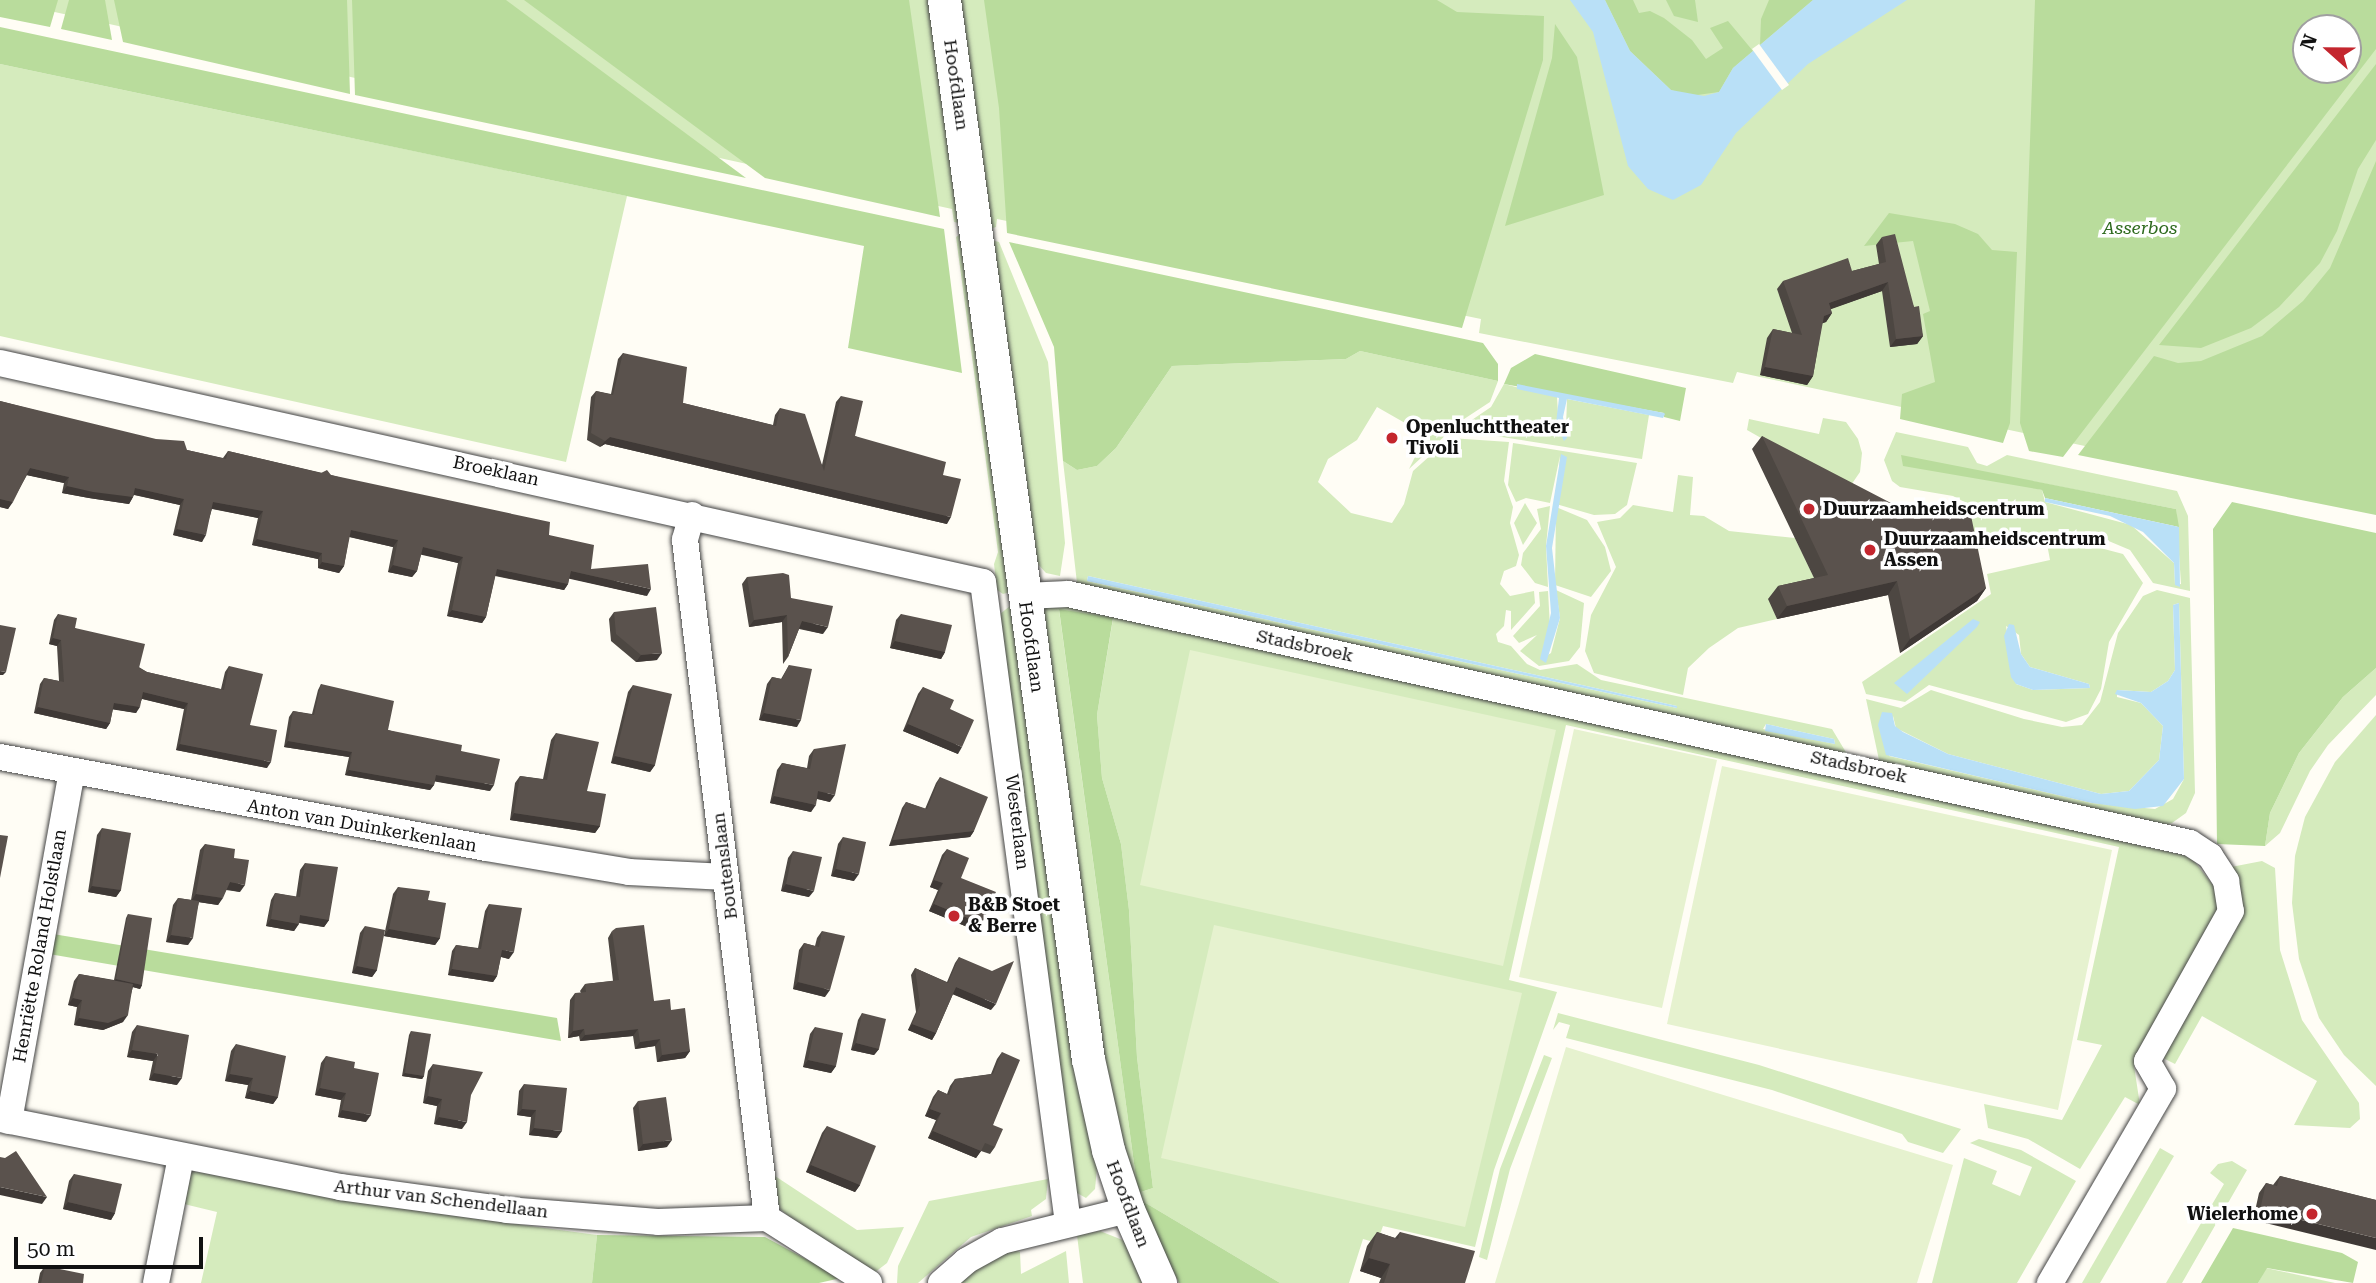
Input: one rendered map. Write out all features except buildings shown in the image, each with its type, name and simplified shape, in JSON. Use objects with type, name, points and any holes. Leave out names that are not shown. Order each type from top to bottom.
[{"type":"street","name":"Hoofdlaan","points":[[944,0],[1088,1059],[1108,1150],[1128,1210],[1160,1283]]},
{"type":"street","name":"Broeklaan","points":[[0,363],[976,578],[987,589]]},
{"type":"street","name":"Boutenslaan","points":[[692,515],[685,540],[767,1218]]},
{"type":"street","name":"Westerlaan","points":[[987,589],[1068,1223]]},
{"type":"street","name":"Stadsbroek","points":[[1025,596],[1081,597],[2190,843],[2210,856],[2227,881],[2231,911],[2147,1060],[2163,1088],[2050,1283]]},
{"type":"street","name":"Anton van Duinkerkenlaan","points":[[0,757],[616,869],[726,877]]},
{"type":"street","name":"Henriëtte Roland Holstlaan","points":[[4,1120],[72,772]]},
{"type":"street","name":"Arthur van Schendellaan","points":[[4,1120],[340,1187],[507,1210],[658,1222],[767,1218]]},
{"type":"street","points":[[156,1283],[181,1157]]},
{"type":"street","points":[[941,1283],[983,1250],[1022,1234],[1128,1210]]},
{"type":"street","points":[[767,1218],[869,1283]]},
{"type":"green space","name":"Asserbos","points":[[0,0],[2376,0],[2376,508],[1737,372],[1733,383],[1479,333],[1481,319],[997,219],[996,227],[990,229],[954,222],[952,209]]},
{"type":"green space","points":[[0,0],[58,0],[50,27],[0,17]]},
{"type":"green space","points":[[69,0],[105,0],[112,40],[61,29]]},
{"type":"green space","points":[[114,0],[347,0],[350,94],[123,42]]},
{"type":"green space","points":[[352,0],[506,0],[746,178],[355,95]]},
{"type":"green space","points":[[524,0],[909,0],[940,217],[765,178]]},
{"type":"green space","points":[[984,0],[1437,0],[1457,12],[1544,16],[1543,60],[1462,328],[1007,233],[999,108]]},
{"type":"green space","points":[[1605,0],[1633,0],[1639,13],[1650,11],[1664,18],[1692,40],[1706,59],[1723,48],[1710,28],[1728,21],[1753,51],[1733,68],[1719,92],[1690,96],[1671,90],[1630,51]]},
{"type":"green space","points":[[1666,0],[1695,0],[1698,22],[1674,16]]},
{"type":"green space","points":[[1769,0],[1813,0],[1760,45],[1761,19]]},
{"type":"green space","points":[[2035,0],[2376,0],[2376,49],[2362,67],[2362,14],[2292,14],[2292,84],[2349,84],[2063,457],[2029,451],[2020,423]]},
{"type":"green space","points":[[1555,24],[1577,57],[1604,195],[1505,226],[1552,58]]},
{"type":"green space","points":[[0,27],[944,229],[962,373],[848,348],[864,246],[0,64]]},
{"type":"green space","points":[[0,64],[627,196],[566,462],[0,336]]},
{"type":"green space","points":[[2376,64],[2376,140],[2358,169],[2337,231],[2320,263],[2279,307],[2251,328],[2201,348],[2159,345],[2362,84]]},
{"type":"green space","points":[[2376,161],[2376,515],[2078,455],[2154,356],[2178,363],[2201,361],[2262,336],[2303,301],[2330,268]]},
{"type":"green space","points":[[1889,213],[1955,224],[1978,234],[1992,250],[2017,252],[2010,423],[2003,443],[1900,419],[1902,394],[1935,382],[1923,314],[1930,311],[1913,241],[1864,246]]},
{"type":"green space","points":[[963,232],[1010,592],[1003,594],[997,590],[994,564],[998,552],[956,237]]},
{"type":"green space","points":[[991,240],[999,242],[1048,362],[1065,543],[1060,576],[1046,573],[1036,562]]},
{"type":"green space","points":[[1009,242],[1483,343],[1498,364],[1498,381],[1360,351],[1346,359],[1172,366],[1116,448],[1097,466],[1077,470],[1063,461],[1054,347]]},
{"type":"green space","points":[[1360,351],[1498,381],[1490,402],[1461,421],[1409,469],[1426,435],[1377,407],[1357,440],[1328,459],[1318,482],[1351,513],[1392,523],[1404,504],[1413,471],[1450,438],[1509,442],[1504,481],[1513,507],[1510,523],[1519,555],[1516,566],[1504,571],[1500,584],[1510,596],[1534,591],[1535,603],[1511,630],[1511,611],[1506,610],[1504,626],[1496,634],[1498,642],[1511,646],[1527,664],[1540,670],[1577,664],[1601,680],[1832,729],[1850,759],[1077,583],[1063,461],[1077,470],[1097,466],[1116,448],[1172,366],[1346,359]],"holes":[[[1088,576],[1677,706],[1677,708],[1087,581]],[[1766,724],[1834,739],[1835,744],[1763,729]]]},
{"type":"green space","points":[[1535,354],[1686,388],[1680,421],[1664,417],[1664,413],[1504,384],[1511,368]]},
{"type":"green space","points":[[1504,384],[1557,397],[1559,430],[1566,428],[1567,399],[1649,415],[1642,459],[1457,430],[1491,407]]},
{"type":"green space","points":[[1823,418],[1846,422],[1858,439],[1862,453],[1860,472],[1849,488],[1747,430],[1749,419],[1819,434]]},
{"type":"green space","points":[[1896,432],[1968,447],[1977,463],[1987,466],[2007,455],[2177,491],[2188,516],[2190,591],[2153,583],[2130,550],[2092,534],[2070,533],[1969,551],[1961,522],[1982,516],[1980,510],[1953,496],[1900,487],[1892,481],[1884,460]],"holes":[[[1901,456],[2176,509],[2181,584],[2175,585],[2174,563],[2131,525],[2045,502],[2042,490]]]},
{"type":"green space","points":[[1513,443],[1637,463],[1627,505],[1615,514],[1594,515],[1556,504],[1560,456],[1550,503],[1526,498],[1516,502],[1508,485]]},
{"type":"green space","points":[[1901,455],[2176,509],[2179,527],[2045,498],[2042,490],[1903,466]]},
{"type":"green space","points":[[1678,475],[1693,477],[1690,515],[1704,516],[1729,531],[1795,538],[1819,588],[1769,599],[1777,619],[1738,628],[1709,648],[1688,668],[1683,695],[1594,673],[1585,651],[1591,615],[1616,567],[1597,522],[1620,518],[1633,505],[1673,512]]},
{"type":"green space","points":[[2232,502],[2376,533],[2376,668],[2343,697],[2299,753],[2270,813],[2265,846],[2217,844],[2213,529]]},
{"type":"green space","points":[[1525,503],[1537,523],[1523,545],[1514,523]]},
{"type":"green space","points":[[1550,506],[1546,546],[1548,587],[1535,583],[1521,565],[1523,553],[1541,529],[1537,509]]},
{"type":"green space","points":[[1556,507],[1587,520],[1605,547],[1611,571],[1591,597],[1555,585]]},
{"type":"green space","points":[[2070,540],[2123,554],[2143,583],[2109,642],[2101,689],[2088,714],[2066,722],[1929,685],[1905,702],[1866,694],[1862,682],[1991,594],[1987,574],[2050,560],[2047,544]],"holes":[[[2006,626],[2019,635],[2021,654],[2030,667],[2089,684],[2090,688],[2033,690],[2016,684]]]},
{"type":"green space","points":[[1556,590],[1584,603],[1580,647],[1569,661],[1539,666],[1520,651],[1537,635],[1519,643],[1513,636],[1540,606],[1539,592],[1548,591],[1550,627],[1541,659],[1551,653],[1560,618]]},
{"type":"green space","points":[[2157,590],[2190,598],[2195,793],[2186,813],[2172,823],[2165,825],[1883,766],[1879,760],[1866,699],[1901,708],[1931,690],[2024,719],[2062,727],[2082,725],[2100,702],[2118,633],[2143,596]],"holes":[[[2179,603],[2184,779],[2173,799],[2155,809],[2092,803],[1889,756],[1893,716],[1896,728],[1948,754],[2101,794],[2129,791],[2159,760],[2163,726],[2141,703],[2117,697],[2117,690],[2151,692],[2168,681],[2175,670],[2173,605]]]},
{"type":"green space","points":[[1057,600],[2191,857],[2216,889],[2220,915],[2134,1066],[2140,1105],[2125,1097],[2080,1169],[2028,1139],[1988,1128],[1984,1104],[2062,1120],[2102,1045],[2077,1040],[2119,847],[1566,725],[1509,980],[1557,992],[1494,1170],[1475,1247],[1383,1226],[1377,1243],[1363,1239],[1349,1283],[1280,1283],[1139,1199],[1101,1059],[1042,614],[1044,607]],"holes":[[[1059,610],[1113,619],[1097,715],[1102,778],[1121,844],[1129,910],[1137,1057],[1153,1188],[1138,1193]]]},
{"type":"green space","points":[[1010,606],[1097,1168],[1095,1189],[1086,1198],[1077,1193],[1000,614]]},
{"type":"green space","points":[[1059,609],[1113,618],[1097,715],[1102,778],[1121,844],[1129,910],[1137,1057],[1153,1188],[1138,1193]]},
{"type":"green space","points":[[1190,650],[1556,730],[1503,966],[1140,885]]},
{"type":"green space","points":[[2376,668],[2376,695],[2328,745],[2310,771],[2280,833],[2265,846],[2270,813],[2299,753],[2343,697]]},
{"type":"green space","points":[[2376,715],[2376,1086],[2344,1055],[2319,1018],[2299,959],[2292,903],[2295,856],[2305,817],[2335,762]]},
{"type":"green space","points":[[1574,729],[1717,760],[1662,1008],[1519,977]]},
{"type":"green space","points":[[1722,766],[2112,850],[2058,1110],[1667,1024]]},
{"type":"green space","points":[[2262,861],[2275,868],[2280,950],[2302,1020],[2359,1103],[2360,1119],[2350,1128],[2294,1125],[2317,1081],[2202,1016],[2175,1064],[2163,1058],[2237,928],[2231,867]]},
{"type":"green space","points":[[1214,925],[1522,993],[1465,1227],[1161,1158]]},
{"type":"green space","points":[[47,933],[557,1018],[561,1041],[43,953]]},
{"type":"green space","points":[[1558,1013],[1759,1065],[1961,1129],[1943,1153],[1908,1142],[1902,1134],[1772,1090],[1566,1038],[1570,1025],[1559,1022],[1553,1030]]},
{"type":"green space","points":[[1566,1047],[1953,1165],[1917,1283],[1495,1283]]},
{"type":"green space","points":[[1544,1055],[1552,1058],[1510,1169],[1487,1260],[1479,1257],[1500,1169]]},
{"type":"green space","points":[[1979,1139],[2021,1150],[2076,1181],[2017,1283],[1932,1283],[1964,1158],[1997,1171],[1992,1184],[2020,1196],[2032,1167],[1970,1143]]},
{"type":"green space","points":[[2160,1148],[2174,1156],[2100,1283],[2082,1283]]},
{"type":"green space","points":[[2232,1161],[2247,1170],[2182,1283],[2166,1283],[2224,1184],[2210,1173],[2218,1164]]},
{"type":"green space","points":[[192,1171],[397,1208],[597,1235],[592,1283],[201,1283],[217,1212],[184,1204]]},
{"type":"green space","points":[[772,1174],[857,1230],[904,1227],[887,1263],[874,1273],[805,1230],[780,1209]]},
{"type":"green space","points":[[1048,1179],[1046,1199],[1031,1210],[1032,1216],[971,1237],[918,1283],[897,1283],[898,1266],[929,1201]]},
{"type":"green space","points":[[1139,1199],[1280,1283],[1179,1283]]},
{"type":"green space","points":[[2233,1228],[2342,1253],[2358,1262],[2353,1283],[2267,1268],[2258,1283],[2201,1283]]},
{"type":"green space","points":[[1100,1231],[1125,1241],[1142,1283],[1083,1283],[1077,1235]]},
{"type":"green space","points":[[597,1235],[765,1237],[841,1278],[819,1283],[592,1283]]},
{"type":"green space","points":[[1014,1250],[1020,1252],[1021,1274],[1066,1251],[1069,1283],[957,1283],[976,1267]]},
{"type":"green space","points":[[2266,1268],[2335,1283],[2258,1283]]},
{"type":"water","points":[[1570,0],[1605,0],[1630,51],[1671,90],[1704,96],[1719,92],[1733,68],[1813,0],[1907,0],[1808,64],[1736,133],[1701,185],[1673,200],[1648,189],[1628,166],[1593,32]]},
{"type":"water","points":[[1517,384],[1665,414],[1663,418],[1567,399],[1563,417],[1567,438],[1564,441],[1556,423],[1559,398],[1517,389]]},
{"type":"water","points":[[1561,454],[1567,457],[1552,548],[1560,618],[1546,663],[1540,659],[1551,613],[1546,546]]},
{"type":"water","points":[[2045,498],[2179,527],[2180,587],[2175,585],[2174,563],[2143,532],[2110,516],[2045,502]]},
{"type":"water","points":[[1088,576],[1677,706],[1677,708],[1087,581]]},
{"type":"water","points":[[2179,603],[2184,779],[2163,806],[2135,809],[2092,803],[1886,755],[1878,725],[1882,712],[1892,713],[1895,726],[1903,732],[1948,754],[2101,794],[2129,791],[2159,760],[2163,726],[2141,703],[2115,694],[2117,690],[2151,692],[2168,681],[2175,670],[2173,605]]},
{"type":"water","points":[[1973,619],[1980,622],[1977,627],[1907,694],[1894,683]]},
{"type":"water","points":[[2009,624],[2014,625],[2021,654],[2030,667],[2089,684],[2090,688],[2033,690],[2016,684],[2011,677],[2004,636]]},
{"type":"water","points":[[1766,724],[1834,739],[1835,744],[1765,731]]},
{"type":"pier","points":[[1759,44],[1789,85],[1782,90],[1752,49]]},
{"type":"place","name":"Openluchttheater Tivoli","points":[[1392,438]]},
{"type":"place","name":"Duurzaamheidscentrum","points":[[1809,509]]},
{"type":"place","name":"Duurzaamheidscentrum Assen","points":[[1870,550]]},
{"type":"place","name":"B&B Stoet & Berre","points":[[954,916]]},
{"type":"place","name":"Wielerhome","points":[[2312,1214]]}]
